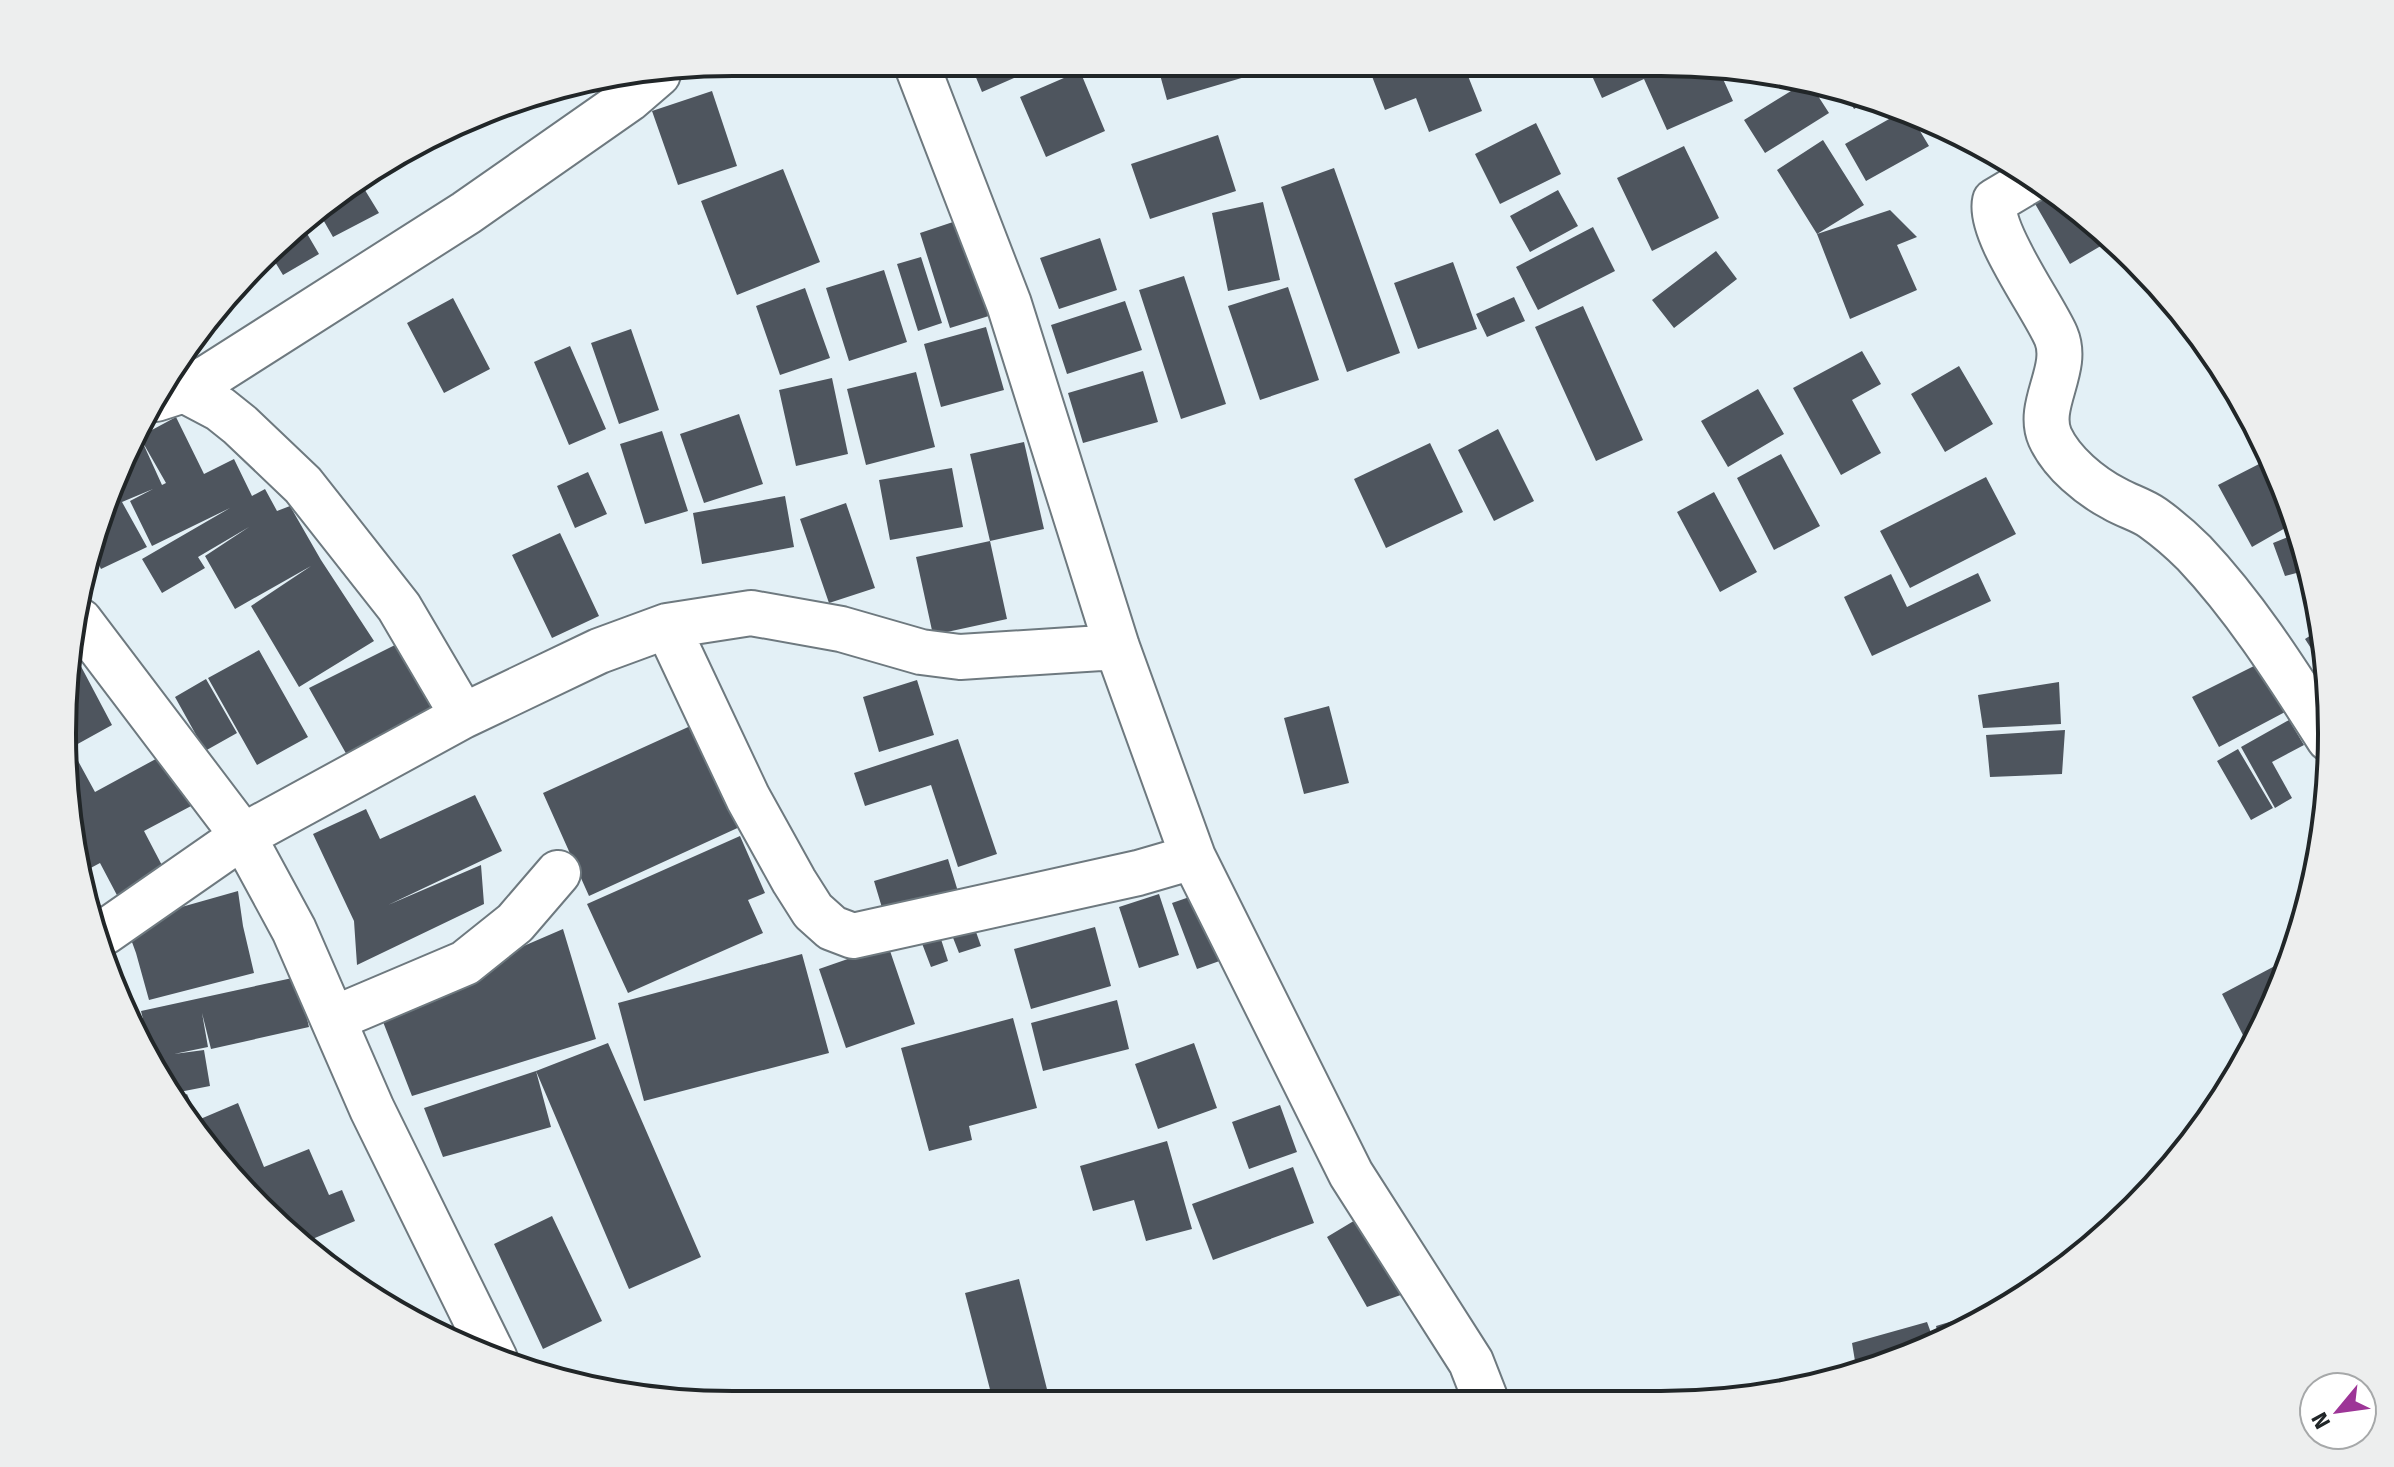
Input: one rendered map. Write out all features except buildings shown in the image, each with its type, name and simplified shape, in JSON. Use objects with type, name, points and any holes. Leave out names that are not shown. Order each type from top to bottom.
[{"type":"street","points":[[921,76],[1009,304],[1117,647],[1193,857],[1351,1174],[1471,1362],[1482,1391]]},
{"type":"street","points":[[170,395],[466,213],[634,85]]},
{"type":"street","points":[[2022,185],[1995,201],[1993,210],[2005,242],[2058,339],[2058,365],[2046,423],[2049,435],[2070,464],[2092,486],[2151,516],[2194,553],[2268,643],[2318,721]]},
{"type":"street","points":[[170,395],[220,409],[303,485],[399,607],[463,716]]},
{"type":"street","points":[[107,931],[243,836],[463,716],[599,651],[667,626],[751,613],[841,629],[921,652],[960,657],[1117,647]]},
{"type":"street","points":[[667,626],[748,798],[813,911],[832,928],[853,936],[1124,876],[1193,857]]},
{"type":"street","points":[[85,628],[243,836],[294,930],[372,1109],[487,1343]]},
{"type":"street","points":[[333,1019],[465,963],[515,923],[558,873]]}]
